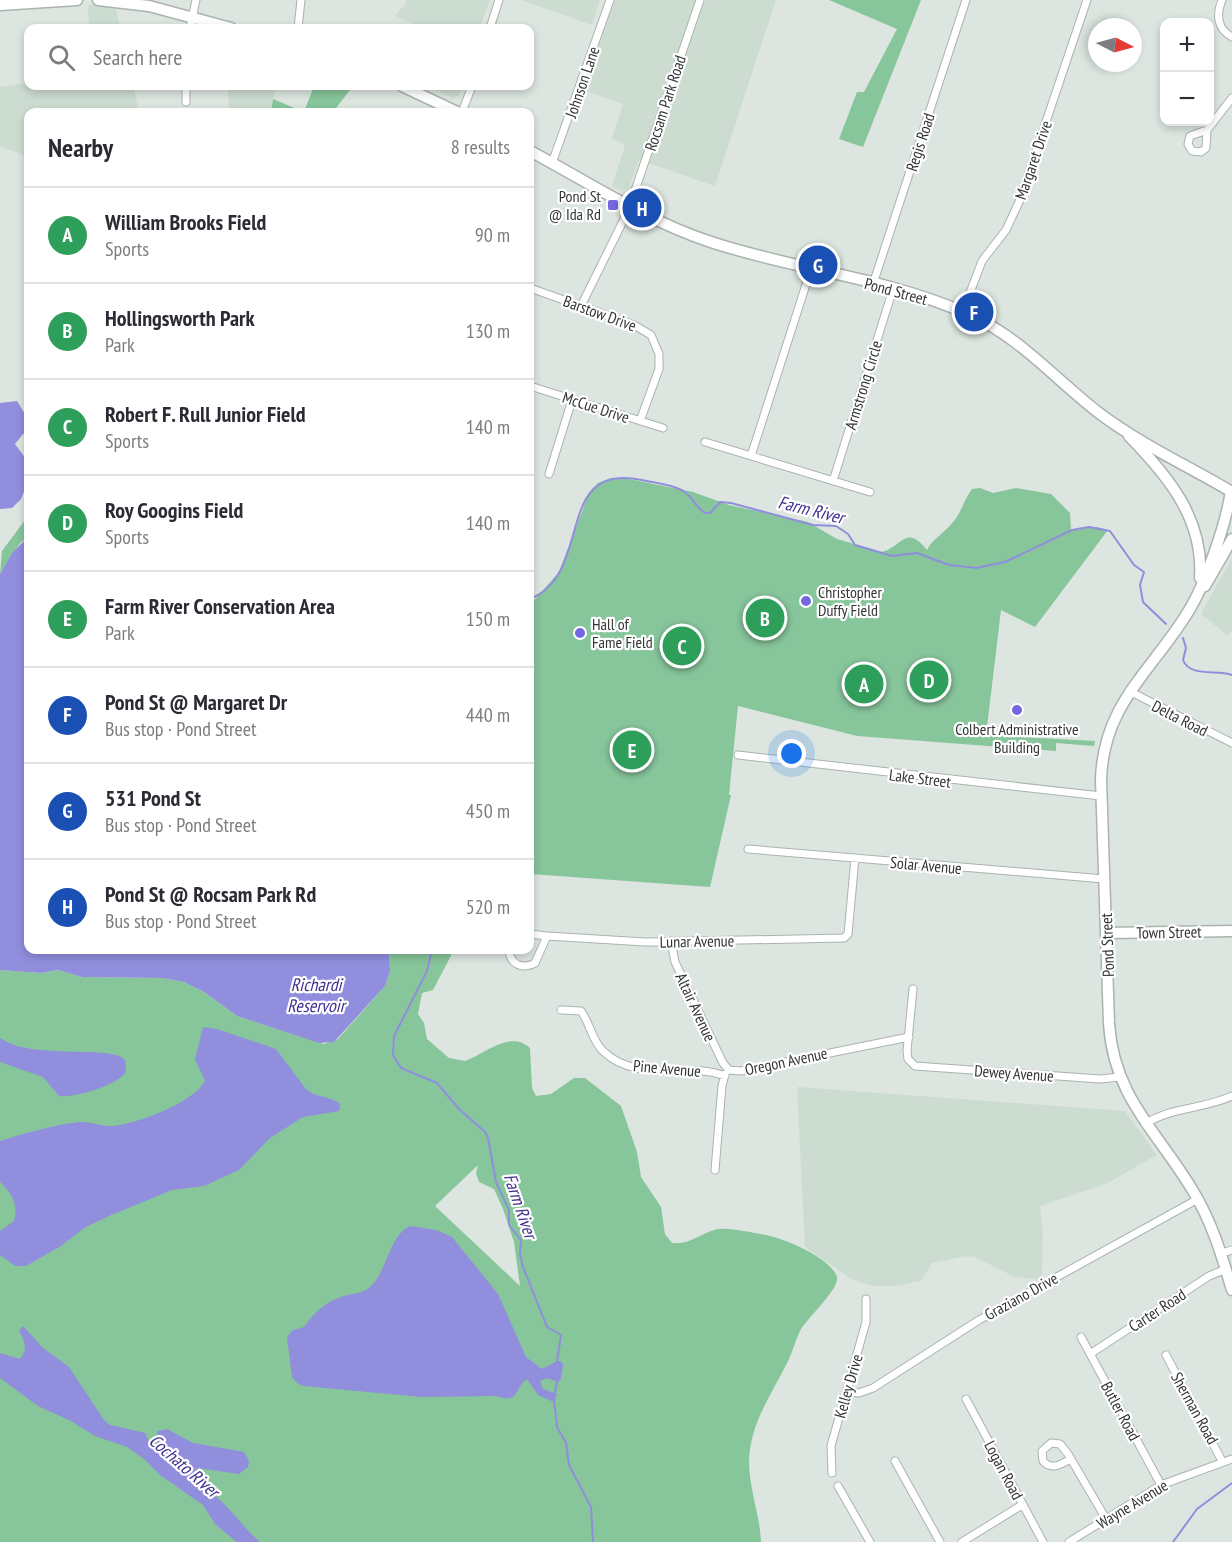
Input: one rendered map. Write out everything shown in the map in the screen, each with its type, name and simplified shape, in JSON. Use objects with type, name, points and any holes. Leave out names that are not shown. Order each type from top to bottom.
[{"type":"main road","points":[[0,5],[77,0]]},
{"type":"main road","points":[[98,0],[149,6],[192,23]]},
{"type":"main road","points":[[410,90],[449,108]]},
{"type":"main road","name":"Pond Street","points":[[534,153],[671,227],[708,241],[893,289],[963,311],[1014,341],[1080,398],[1117,425],[1232,490],[1197,596]]},
{"type":"main road","points":[[1117,425],[1164,476],[1192,519],[1200,552],[1197,596]]},
{"type":"main road","name":"Pond Street","points":[[1232,538],[1212,576],[1179,627],[1129,691],[1119,708],[1106,740],[1101,772],[1110,1033],[1120,1077],[1145,1124],[1198,1199],[1226,1252],[1226,1269],[1232,1290]]},
{"type":"main road","name":"Town Street","points":[[1107,933],[1232,931]]},
{"type":"street","points":[[192,23],[196,0]]},
{"type":"street","points":[[298,24],[301,0]]},
{"type":"street","points":[[491,24],[499,0]]},
{"type":"street","name":"Johnson Lane","points":[[552,164],[610,0]]},
{"type":"street","name":"Rocsam Park Road","points":[[581,306],[630,206],[700,0]]},
{"type":"street","name":"Regis Road","points":[[873,284],[966,0]]},
{"type":"street","name":"Margaret Drive","points":[[963,311],[982,261],[1006,230],[1019,202],[1087,0]]},
{"type":"street","points":[[1222,0],[1219,12],[1220,25],[1232,38]]},
{"type":"street","points":[[186,90],[186,102]]},
{"type":"street","points":[[464,108],[470,90]]},
{"type":"street","points":[[1207,130],[1232,98]]},
{"type":"street","points":[[751,456],[811,269]]},
{"type":"street","name":"Barstow Drive","points":[[534,289],[639,327],[653,339],[659,354],[659,369],[640,421]]},
{"type":"street","name":"Armstrong Circle","points":[[833,481],[893,289]]},
{"type":"street","name":"McCue Drive","points":[[534,387],[663,428]]},
{"type":"street","points":[[549,474],[572,399]]},
{"type":"street","points":[[705,441],[870,492]]},
{"type":"street","name":"Delta Road","points":[[1129,691],[1232,743]]},
{"type":"street","name":"Lake Street","points":[[738,755],[933,779],[1101,796]]},
{"type":"street","name":"Solar Avenue","points":[[748,849],[1104,879]]},
{"type":"street","name":"Lunar Avenue","points":[[534,934],[671,941],[847,937],[855,858]]},
{"type":"street","points":[[510,954],[517,965],[531,966],[538,959],[547,936]]},
{"type":"street","name":"Altair Avenue","points":[[671,941],[675,962],[727,1073]]},
{"type":"street","points":[[909,1037],[913,989]]},
{"type":"street","name":"Pine Avenue","points":[[561,1010],[581,1011],[601,1049],[611,1057],[639,1069],[727,1073]]},
{"type":"street","name":"Dewey Avenue","points":[[909,1037],[910,1062],[918,1066],[1100,1080],[1120,1077]]},
{"type":"street","name":"Oregon Avenue","points":[[715,1170],[727,1073],[909,1037]]},
{"type":"street","points":[[1145,1124],[1162,1115],[1232,1096]]},
{"type":"street","name":"Graziano Drive","points":[[846,1392],[860,1393],[873,1388],[979,1320],[1198,1199]]},
{"type":"street","name":"Carter Road","points":[[1090,1354],[1209,1276],[1226,1269]]},
{"type":"street","name":"Kelley Drive","points":[[832,1473],[831,1446],[866,1322],[866,1299]]},
{"type":"street","name":"Butler Road","points":[[1081,1337],[1161,1485]]},
{"type":"street","name":"Sherman Road","points":[[1166,1355],[1222,1461]]},
{"type":"street","name":"Logan Road","points":[[966,1399],[1043,1542]]},
{"type":"street","points":[[1071,1459],[1106,1519]]},
{"type":"street","name":"Wayne Avenue","points":[[1069,1542],[1161,1485],[1232,1459]]},
{"type":"street","points":[[895,1461],[940,1542]]},
{"type":"street","points":[[838,1486],[870,1542]]},
{"type":"street","points":[[962,1542],[1022,1505]]},
{"type":"shaded area","points":[[406,0],[490,0],[481,24],[413,24],[395,16]]},
{"type":"shaded area","points":[[521,0],[600,0],[592,25]]},
{"type":"shaded area","points":[[613,0],[776,0],[715,186],[639,160],[629,187],[621,190],[612,186],[625,145],[612,138],[623,104],[583,90]]},
{"type":"shaded area","points":[[88,5],[115,5],[119,24],[89,24]]},
{"type":"shaded area","points":[[24,83],[24,90],[134,90],[138,108],[24,108],[24,155],[0,146],[0,87]]},
{"type":"shaded area","points":[[228,90],[274,90],[272,108],[229,108]]},
{"type":"shaded area","points":[[436,90],[461,90],[459,95],[453,98]]},
{"type":"shaded area","points":[[1232,558],[1232,631],[1227,635],[1201,614]]},
{"type":"shaded area","points":[[797,1087],[1125,1111],[1157,1155],[1106,1184],[1040,1206],[1043,1231],[1042,1274],[1039,1279],[1015,1277],[975,1257],[966,1256],[932,1263],[921,1281],[895,1286],[873,1286],[853,1280],[805,1247]]},
{"type":"green space","points":[[829,0],[921,0],[863,147],[839,139],[857,92],[864,92],[897,29]]},
{"type":"green space","points":[[312,90],[350,90],[336,108],[306,108]]},
{"type":"green space","points":[[273,99],[294,108],[272,108]]},
{"type":"green space","points":[[611,478],[624,478],[693,492],[729,505],[808,522],[837,539],[882,552],[909,538],[920,542],[927,550],[956,518],[972,489],[980,488],[993,493],[1016,488],[1051,494],[1070,513],[1071,530],[1097,527],[1108,530],[1035,627],[1001,610],[986,735],[1095,741],[1094,746],[1056,743],[1056,751],[857,736],[738,706],[729,795],[731,795],[710,887],[534,874],[534,600],[559,572],[589,493],[598,483]]},
{"type":"green space","points":[[24,521],[24,540],[0,574],[2,551]]},
{"type":"green space","points":[[389,954],[452,954],[433,990],[422,993],[418,1014],[424,1023],[427,1039],[449,1058],[465,1061],[506,1042],[522,1043],[530,1048],[532,1088],[536,1096],[551,1094],[574,1078],[585,1078],[621,1106],[637,1152],[641,1177],[661,1207],[665,1234],[672,1243],[685,1242],[719,1229],[739,1230],[791,1243],[815,1255],[833,1269],[837,1282],[800,1331],[753,1434],[749,1471],[761,1542],[0,1542],[0,970],[41,973],[58,970],[82,977],[162,978],[184,982],[204,992],[237,1016],[324,1044],[338,1039],[385,986],[390,971]],"holes":[[[478,1165],[476,1173],[479,1182],[494,1189],[503,1209],[514,1242],[520,1286],[435,1206]]]},
{"type":"water","points":[[17,401],[24,412],[24,434],[15,444],[24,456],[24,492],[21,499],[12,508],[0,509],[0,403]]},
{"type":"water","name":"Richardi Reservoir","points":[[24,541],[24,954],[389,954],[390,971],[385,986],[334,1042],[319,1043],[237,1016],[204,992],[184,982],[162,978],[82,977],[58,970],[41,973],[0,970],[0,574],[13,552]]},
{"type":"water","points":[[203,1027],[217,1029],[276,1049],[306,1089],[336,1101],[340,1104],[339,1111],[303,1117],[270,1138],[239,1170],[204,1186],[172,1190],[111,1215],[84,1228],[61,1246],[26,1266],[15,1266],[0,1255],[0,1231],[14,1221],[15,1204],[8,1190],[0,1182],[0,1141],[70,1123],[84,1122],[108,1126],[123,1124],[149,1117],[177,1104],[199,1089],[205,1081],[195,1059]]},
{"type":"water","points":[[0,1038],[14,1045],[32,1049],[117,1055],[125,1060],[126,1071],[115,1081],[96,1090],[59,1096],[43,1077],[0,1062]]},
{"type":"water","points":[[410,1226],[436,1230],[452,1237],[498,1294],[526,1357],[542,1369],[561,1361],[563,1365],[561,1379],[558,1382],[547,1378],[540,1381],[543,1389],[557,1394],[554,1402],[538,1395],[527,1379],[513,1397],[503,1398],[495,1396],[421,1397],[304,1386],[298,1384],[292,1377],[287,1337],[293,1330],[304,1327],[326,1304],[370,1287],[378,1278],[393,1244],[403,1230]]},
{"type":"water","name":"Cochato River","points":[[23,1326],[43,1348],[69,1367],[104,1420],[110,1425],[145,1433],[153,1449],[157,1446],[157,1431],[167,1429],[193,1443],[244,1452],[249,1461],[248,1467],[239,1474],[198,1468],[195,1472],[202,1489],[217,1497],[260,1542],[237,1542],[215,1524],[203,1505],[160,1475],[144,1459],[127,1447],[95,1436],[71,1421],[38,1406],[0,1378],[0,1353],[20,1359],[24,1352],[24,1341],[19,1331]]},
{"type":"waterway","name":"Farm River","points":[[534,596],[550,586],[562,567],[584,502],[596,487],[614,479],[642,480],[682,490],[705,513],[710,513],[720,502],[731,503],[813,525],[836,526],[848,534],[855,545],[892,556],[917,553],[949,565],[976,568],[1005,562],[1072,530],[1089,527],[1110,531],[1134,565],[1144,572],[1140,585],[1143,602],[1166,624]]},
{"type":"waterway","name":"Farm River","points":[[1183,638],[1186,648],[1183,660],[1187,666],[1198,671],[1232,675]]},
{"type":"waterway","name":"Farm River","points":[[431,954],[427,971],[394,1036],[393,1055],[401,1068],[437,1083],[459,1109],[485,1132],[496,1182],[509,1210],[509,1225],[521,1240],[520,1254],[523,1267],[547,1327],[561,1335],[557,1361]]},
{"type":"waterway","name":"Farm River","points":[[555,1394],[557,1379]]},
{"type":"waterway","name":"Farm River","points":[[554,1400],[557,1427],[566,1443],[569,1465],[591,1507],[593,1542]]},
{"type":"waterway","points":[[1173,1542],[1197,1509],[1232,1483]]},
{"type":"place","name":"Pond St @ Ida Rd","points":[[613,205]]},
{"type":"place","name":"Pond St @ Rocsam Park Rd","points":[[642,208]]},
{"type":"place","name":"531 Pond St","points":[[818,265]]},
{"type":"place","name":"Pond St @ Margaret Dr","points":[[974,312]]},
{"type":"place","name":"Christopher Duffy Field","points":[[806,601]]},
{"type":"place","name":"Hollingsworth Park","points":[[765,618]]},
{"type":"place","name":"Hall of Fame Field","points":[[580,633]]},
{"type":"place","name":"Robert F. Rull Junior Field","points":[[682,646]]},
{"type":"place","name":"Roy Googins Field","points":[[929,680]]},
{"type":"place","name":"William Brooks Field","points":[[864,684]]},
{"type":"place","name":"Colbert Administrative Building","points":[[1017,710]]},
{"type":"place","name":"Farm River Conservation Area","points":[[632,750]]}]
